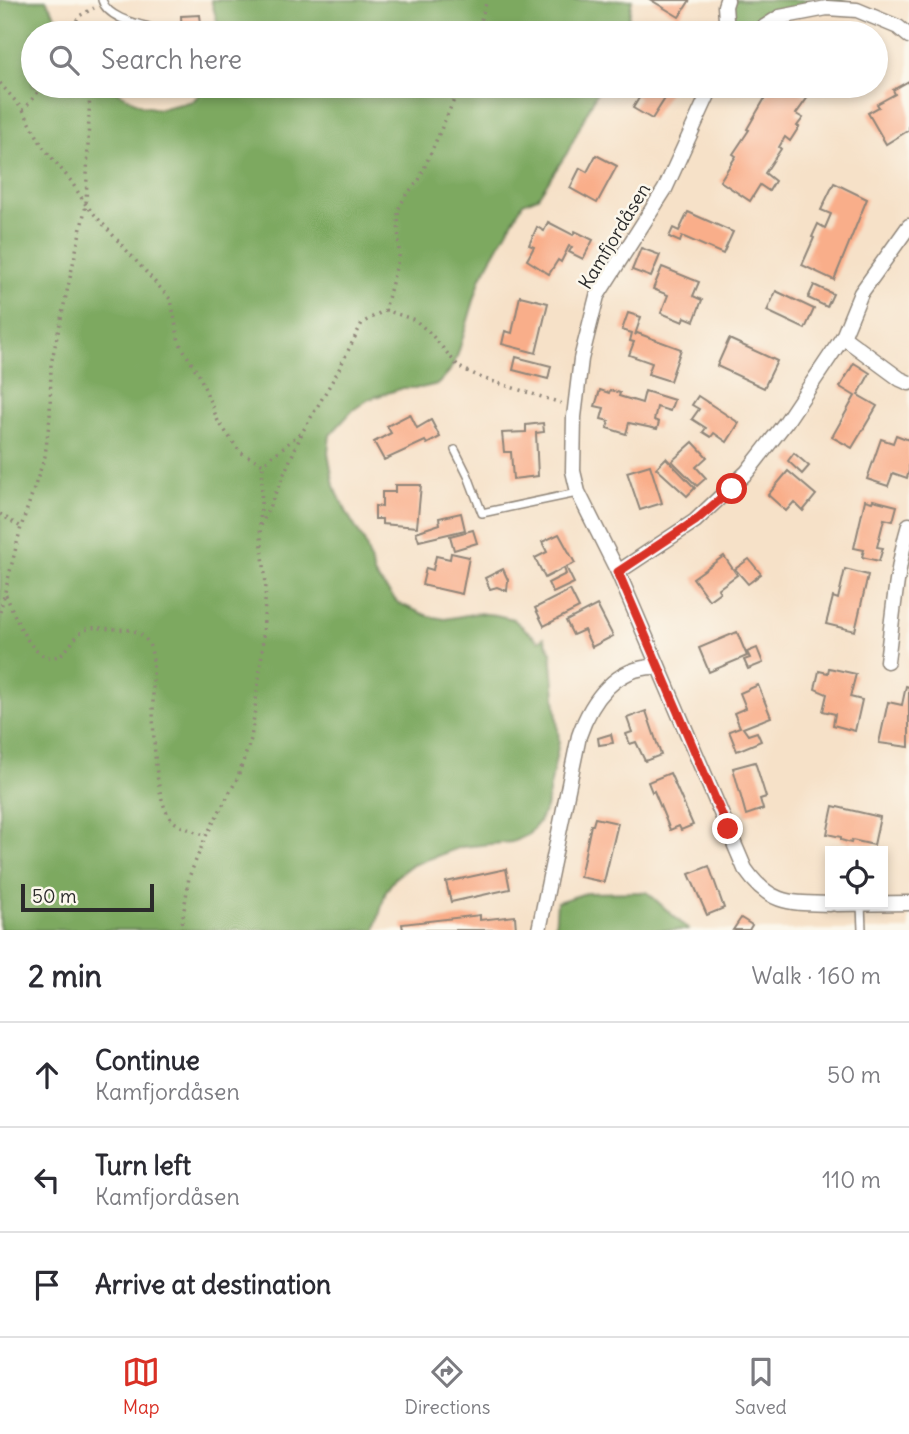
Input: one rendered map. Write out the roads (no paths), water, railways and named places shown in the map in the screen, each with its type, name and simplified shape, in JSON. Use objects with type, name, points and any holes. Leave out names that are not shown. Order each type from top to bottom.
[{"type":"street","points":[[726,21],[727,0]]},
{"type":"street","points":[[774,21],[780,17],[827,8],[857,9],[884,21]]},
{"type":"street","points":[[888,23],[909,36]]},
{"type":"street","name":"Kamfjordåsen","points":[[707,98],[665,189],[597,296],[581,359],[575,407],[573,471],[578,492],[618,572],[745,869],[766,894],[800,903],[825,904]]},
{"type":"street","points":[[618,572],[695,521],[732,489],[786,422],[843,337],[862,293],[909,226]]},
{"type":"street","points":[[843,337],[909,383]]},
{"type":"street","points":[[887,662],[900,556],[909,525]]},
{"type":"street","points":[[539,930],[579,736],[588,712],[594,701],[611,684],[646,666],[658,667]]},
{"type":"street","points":[[888,904],[909,904]]},
{"type":"lane","points":[[102,2],[121,18],[130,21]]},
{"type":"lane","points":[[456,450],[481,513],[578,492]]},
{"type":"lane","points":[[861,909],[862,930]]}]
